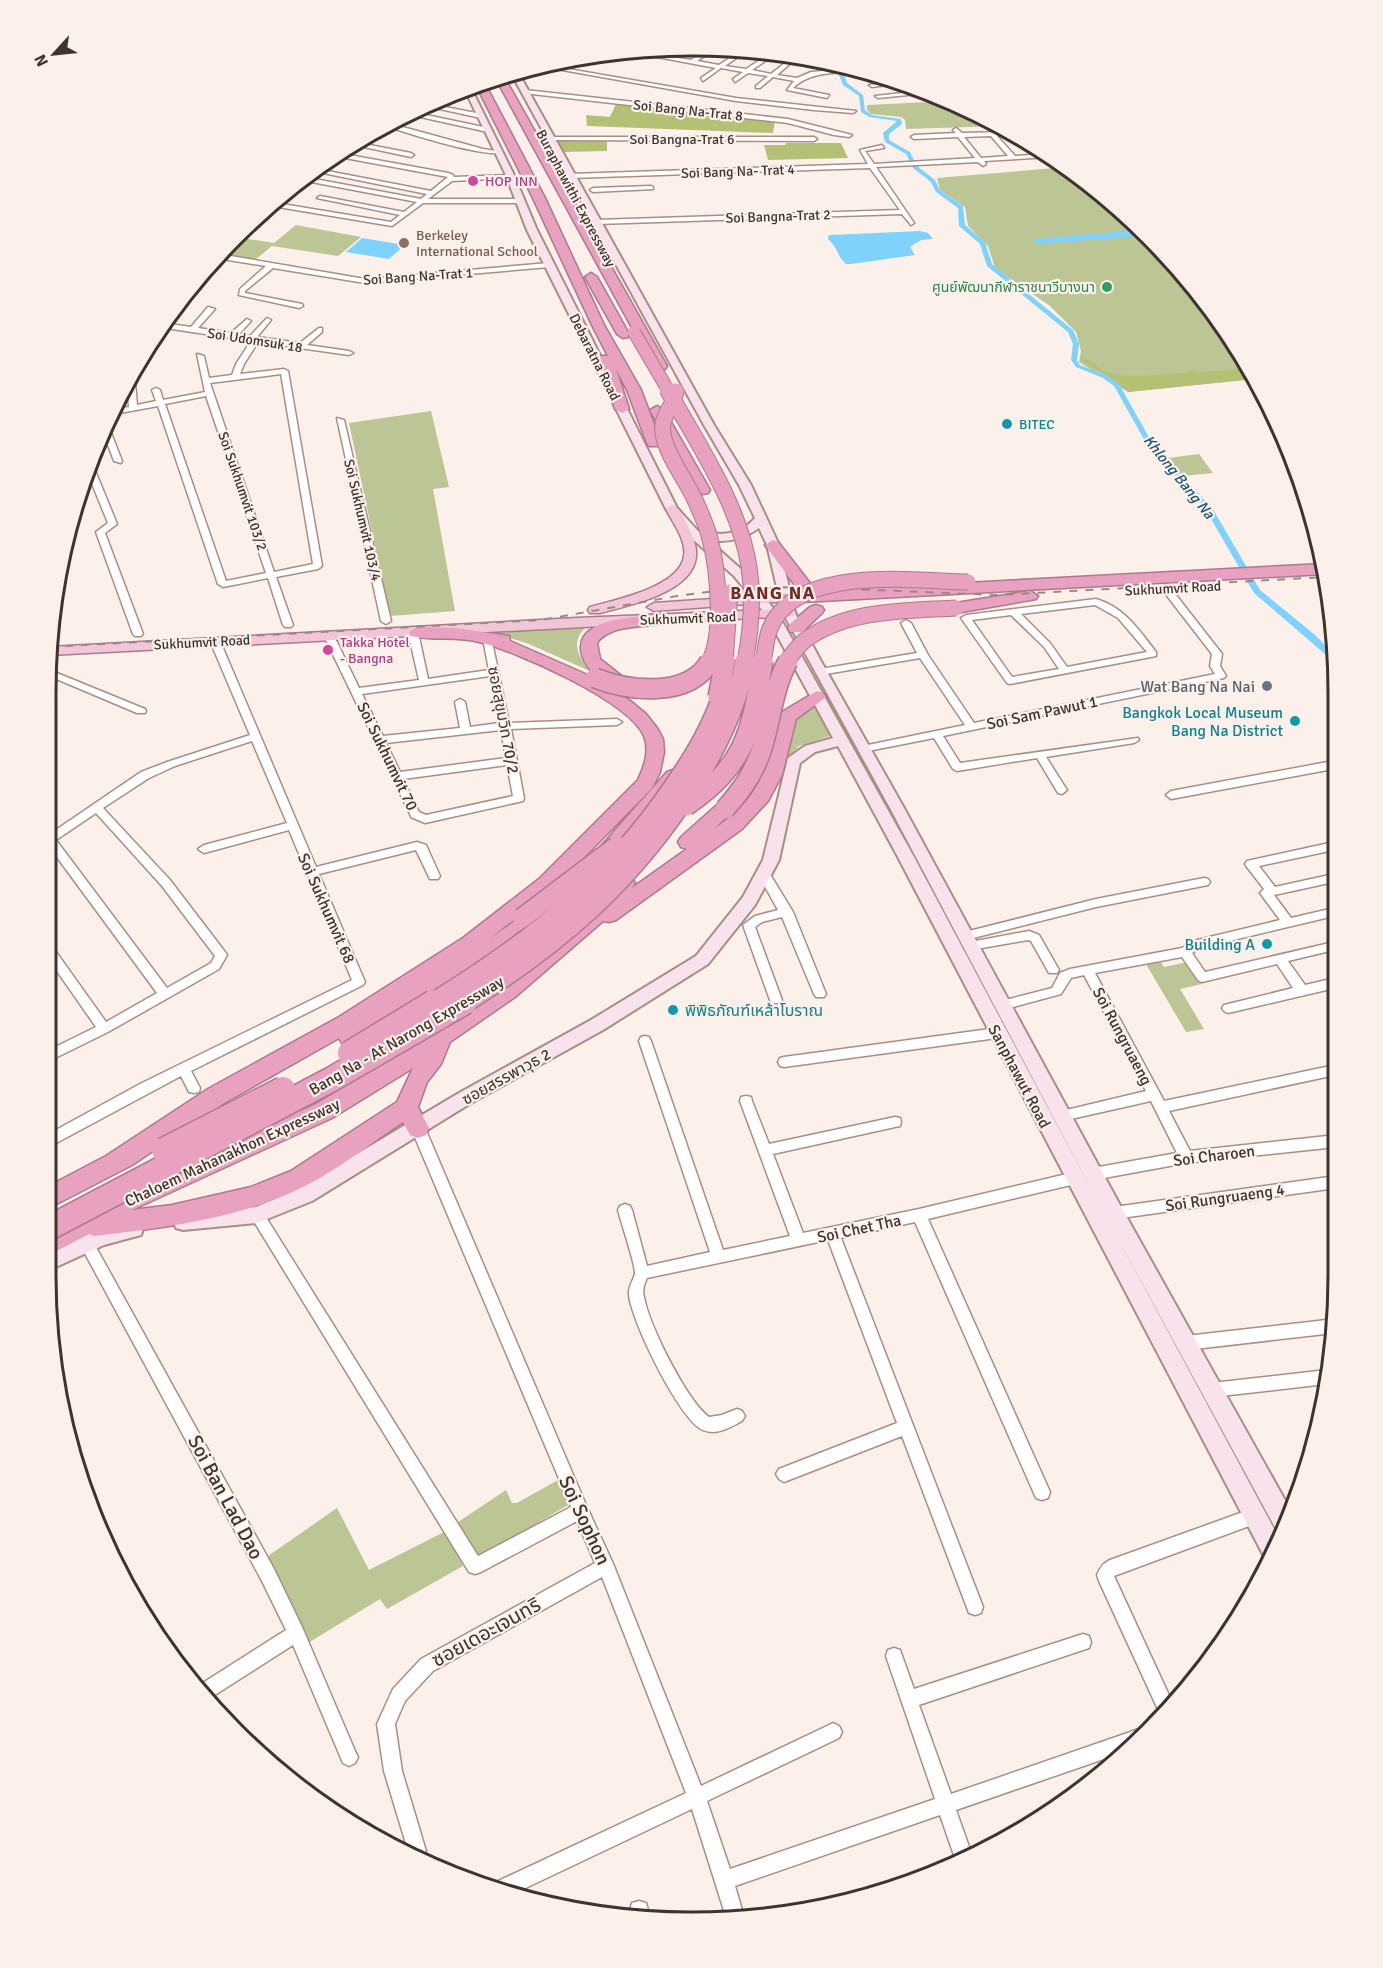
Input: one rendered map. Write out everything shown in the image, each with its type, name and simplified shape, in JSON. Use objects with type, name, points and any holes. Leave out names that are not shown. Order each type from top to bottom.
[{"type":"highway","points":[[503,84],[726,487],[750,545],[756,581],[758,629],[741,703],[726,741],[707,776],[668,833],[606,907]]},
{"type":"highway","name":"Buraphawithi Expressway","points":[[499,86],[601,277],[633,329]]},
{"type":"highway","name":"Buraphawithi Expressway","points":[[492,88],[575,247]]},
{"type":"highway","name":"Debaratna Road","points":[[484,90],[588,298]]},
{"type":"highway","points":[[559,156],[560,186]]},
{"type":"highway","points":[[510,175],[538,196]]},
{"type":"highway","points":[[599,256],[634,289]]},
{"type":"highway","name":"Buraphawithi Expressway","points":[[586,268],[633,329]]},
{"type":"highway","points":[[404,627],[510,642],[540,651],[608,684],[636,689],[663,688],[679,684],[708,667],[715,638],[717,573],[710,538],[664,439],[662,421],[675,398],[676,385],[672,373],[633,329],[619,275]]},
{"type":"highway","points":[[588,298],[598,325],[634,390],[654,443],[698,530],[708,584],[709,611],[705,637],[697,662],[674,677],[634,682],[615,678],[591,660],[587,648],[590,638],[600,631],[617,625],[661,619]]},
{"type":"highway","points":[[56,1194],[430,992],[529,923],[584,879],[680,767],[699,737],[717,700],[727,663],[731,629],[730,583],[724,546],[702,490],[673,436],[588,298]]},
{"type":"highway","points":[[598,325],[603,351],[622,409]]},
{"type":"highway","name":"Bang Na - At Narong Expressway","points":[[56,1209],[350,1054],[540,930],[597,881],[658,808],[689,763],[723,697],[732,663],[736,630],[737,582],[731,546],[709,490],[633,329]]},
{"type":"highway","name":"Bang Na - At Narong Expressway","points":[[56,1224],[326,1082],[453,1011],[506,977],[556,939],[611,891],[649,849],[681,804],[718,743],[737,700],[750,629],[751,582],[744,545],[721,488],[633,329]]},
{"type":"highway","points":[[773,545],[814,604],[789,631]]},
{"type":"highway","name":"Sukhumvit Road","points":[[1274,577],[1316,570]]},
{"type":"highway","name":"Sukhumvit Road","points":[[782,608],[1052,582],[1274,577],[1317,579]]},
{"type":"highway","name":"Sukhumvit Road","points":[[814,604],[1102,598],[1225,579]]},
{"type":"highway","points":[[368,1027],[522,918],[612,849],[692,802],[720,780],[736,762],[748,738],[769,631],[774,619],[793,601],[808,592],[838,585],[868,582],[1052,582]]},
{"type":"highway","points":[[561,946],[606,907],[665,862],[738,795],[755,769],[766,742],[780,673],[796,647],[807,637],[837,623],[872,615],[1038,600]]},
{"type":"highway","points":[[112,1164],[216,1096],[347,1023],[470,943],[546,884],[645,784],[654,763],[655,747],[651,731],[639,716],[621,702],[547,663],[488,639]]},
{"type":"highway","points":[[561,946],[644,891],[735,824],[761,796],[772,775],[788,716],[824,691]]},
{"type":"highway","name":"Chaloem Mahanakhon Expressway","points":[[56,1243],[79,1238],[141,1193],[324,1111],[441,1037],[508,990],[561,946]]},
{"type":"highway","points":[[79,1238],[110,1221],[172,1216],[253,1197],[299,1178],[412,1118],[418,1078],[433,1058],[441,1037]]},
{"type":"main road","points":[[517,80],[521,92]]},
{"type":"main road","points":[[513,81],[536,115],[571,176],[761,518],[773,545],[782,608]]},
{"type":"main road","points":[[477,93],[482,104],[481,115]]},
{"type":"main road","name":"Debaratna Road","points":[[471,95],[500,152],[549,266],[672,509],[691,531],[738,573],[762,601]]},
{"type":"main road","points":[[676,395],[709,425]]},
{"type":"main road","points":[[595,610],[642,596],[671,583],[686,570],[691,556],[688,540],[672,509]]},
{"type":"main road","points":[[691,531],[709,538],[735,536],[750,530],[761,518]]},
{"type":"main road","name":"Sukhumvit Road","points":[[58,638],[138,634],[329,636],[595,610],[762,601],[782,608]]},
{"type":"main road","name":"Sukhumvit Road","points":[[57,650],[215,636],[288,625],[404,627],[661,619],[747,615],[782,608]]},
{"type":"main road","name":"Sanphawut Road","points":[[782,608],[792,651],[824,691],[863,749],[997,1033],[1269,1543]]},
{"type":"main road","points":[[747,615],[789,631]]},
{"type":"main road","name":"Sanphawut Road","points":[[789,631],[807,649],[841,740],[924,876],[968,941],[1114,1213],[1281,1515]]},
{"type":"main road","name":"ซอยสรรพาวุธ 2","points":[[56,1255],[79,1238],[118,1231],[257,1215],[305,1195],[412,1118],[465,1098],[597,1025],[702,960],[749,901],[771,860],[794,761],[810,749],[841,740]]},
{"type":"main road","points":[[1075,1178],[1093,1174]]},
{"type":"street","points":[[692,62],[701,56]]},
{"type":"street","points":[[666,57],[811,83]]},
{"type":"street","points":[[704,79],[734,57]]},
{"type":"street","points":[[735,80],[763,60]]},
{"type":"street","points":[[758,87],[788,63]]},
{"type":"street","points":[[815,68],[797,80],[789,89],[827,96]]},
{"type":"street","points":[[562,69],[726,96],[752,103],[800,109],[853,111]]},
{"type":"street","points":[[807,75],[836,73]]},
{"type":"street","points":[[872,85],[880,84]]},
{"type":"street","name":"Soi Bang Na-Trat 8","points":[[521,92],[788,121],[813,125],[831,133],[849,135]]},
{"type":"street","points":[[878,96],[908,94]]},
{"type":"street","points":[[440,107],[481,115]]},
{"type":"street","points":[[422,116],[488,130]]},
{"type":"street","points":[[398,128],[465,147],[500,152]]},
{"type":"street","points":[[958,132],[985,167]]},
{"type":"street","points":[[914,138],[958,132],[998,135]]},
{"type":"street","points":[[993,135],[1014,159]]},
{"type":"street","name":"Soi Bangna-Trat 6","points":[[549,139],[814,139]]},
{"type":"street","points":[[366,146],[411,155],[396,165]]},
{"type":"street","points":[[882,147],[862,150],[911,223]]},
{"type":"street","points":[[371,161],[387,150]]},
{"type":"street","points":[[348,157],[448,175],[451,176],[450,179]]},
{"type":"street","name":"Soi Bang Na- Trat 4","points":[[571,176],[872,166],[1036,157]]},
{"type":"street","points":[[325,172],[435,193]]},
{"type":"street","points":[[280,206],[379,226],[394,224],[450,179],[510,175]]},
{"type":"street","points":[[313,181],[423,201],[520,201]]},
{"type":"street","points":[[593,190],[651,188]]},
{"type":"street","points":[[320,198],[406,214]]},
{"type":"street","name":"Soi Bangna-Trat 2","points":[[597,222],[903,212]]},
{"type":"street","name":"Soi Bang Na-Trat 1","points":[[227,258],[365,281],[549,266]]},
{"type":"street","points":[[271,266],[242,290],[241,294],[299,306]]},
{"type":"street","points":[[192,330],[211,309]]},
{"type":"street","points":[[236,376],[240,364],[267,320]]},
{"type":"street","points":[[233,336],[247,321]]},
{"type":"street","name":"Soi Udomsuk 18","points":[[171,327],[349,353]]},
{"type":"street","points":[[300,347],[319,330]]},
{"type":"street","name":"Soi Sukhumvit 103/2","points":[[200,356],[209,393],[288,625]]},
{"type":"street","points":[[156,390],[223,584],[318,566],[284,371],[207,381]]},
{"type":"street","points":[[132,390],[133,408]]},
{"type":"street","points":[[121,411],[209,393]]},
{"type":"street","name":"Soi Sukhumvit 103/4","points":[[340,420],[404,627],[424,682]]},
{"type":"street","points":[[109,437],[118,461]]},
{"type":"street","points":[[93,476],[113,524],[100,531],[138,634]]},
{"type":"street","name":"Soi Sam Pawut 1","points":[[863,749],[1221,676],[1215,666],[1217,654],[1166,588]]},
{"type":"street","points":[[1038,600],[1013,612],[966,618],[1010,681],[1153,654],[1132,627],[1102,598]]},
{"type":"street","points":[[1013,612],[1047,645],[1065,671]]},
{"type":"street","points":[[906,623],[923,655],[972,727]]},
{"type":"street","name":"Soi Sukhumvit 68","points":[[56,1137],[184,1069],[357,985],[358,979],[291,826],[215,636]]},
{"type":"street","name":"Soi Sukhumvit 70","points":[[329,636],[416,814],[425,819],[517,801]]},
{"type":"street","name":"ซอยสุขุมวิท 70/2","points":[[488,639],[519,798],[517,801]]},
{"type":"street","points":[[824,691],[923,655]]},
{"type":"street","points":[[357,692],[495,672]]},
{"type":"street","points":[[56,676],[141,711]]},
{"type":"street","points":[[460,702],[466,730]]},
{"type":"street","points":[[381,740],[505,726],[617,722]]},
{"type":"street","points":[[937,734],[957,767],[1134,740]]},
{"type":"street","points":[[56,833],[151,772],[254,737]]},
{"type":"street","points":[[1039,754],[1062,790]]},
{"type":"street","points":[[398,776],[512,761]]},
{"type":"street","points":[[1171,795],[1328,766]]},
{"type":"street","points":[[56,1053],[104,1029],[215,966],[221,955],[166,883],[97,808]]},
{"type":"street","points":[[204,849],[291,826]]},
{"type":"street","points":[[312,872],[417,846],[422,848],[434,876]]},
{"type":"street","points":[[1272,891],[1251,864],[1328,847]]},
{"type":"street","points":[[56,851],[164,993]]},
{"type":"street","points":[[764,874],[787,912],[802,943],[820,994]]},
{"type":"street","points":[[1288,922],[1266,893],[1328,879]]},
{"type":"street","points":[[968,941],[1096,903],[1204,882]]},
{"type":"street","points":[[776,1000],[749,925],[759,919],[787,912]]},
{"type":"street","points":[[1087,970],[1185,952],[1197,944],[1328,913]]},
{"type":"street","points":[[968,941],[1029,935],[1035,938],[1053,970]]},
{"type":"street","points":[[1185,952],[1202,977],[1328,947]]},
{"type":"street","points":[[1281,959],[1302,991]]},
{"type":"street","points":[[56,961],[104,1029]]},
{"type":"street","name":"Soi Rungruaeng","points":[[1002,1005],[1057,991],[1059,979],[1065,974],[1087,970],[1158,1101],[1062,1116]]},
{"type":"street","points":[[1228,1008],[1328,985]]},
{"type":"street","points":[[784,1062],[997,1033]]},
{"type":"street","points":[[645,1041],[719,1257]]},
{"type":"street","points":[[184,1069],[194,1088]]},
{"type":"street","points":[[1186,1157],[1158,1101],[1328,1071]]},
{"type":"street","points":[[746,1101],[799,1240]]},
{"type":"street","name":"Soi Sophon","points":[[412,1118],[580,1511],[606,1566],[696,1796],[733,1911]]},
{"type":"street","points":[[765,1150],[895,1122]]},
{"type":"street","name":"Soi Charoen","points":[[1093,1174],[1186,1157],[1328,1142]]},
{"type":"street","name":"Soi Chet Tha","points":[[642,1273],[919,1215],[1075,1178]]},
{"type":"street","name":"Soi Rungruaeng 4","points":[[1114,1213],[1328,1183]]},
{"type":"street","points":[[625,1210],[642,1273],[636,1283],[636,1297],[662,1358],[688,1408],[695,1418],[706,1425],[722,1423],[737,1416]]},
{"type":"street","points":[[257,1215],[475,1566],[580,1511]]},
{"type":"street","points":[[919,1215],[1042,1492]]},
{"type":"street","points":[[832,1233],[975,1607]]},
{"type":"street","name":"Soi Ban Lad Dao","points":[[79,1238],[262,1564],[296,1633],[349,1757]]},
{"type":"street","points":[[1186,1343],[1325,1327]]},
{"type":"street","points":[[1212,1390],[1319,1378]]},
{"type":"street","points":[[784,1474],[906,1426]]},
{"type":"street","points":[[1164,1703],[1105,1575],[1110,1568],[1254,1516]]},
{"type":"street","name":"ซอยเดอะเจนทริ","points":[[417,1850],[393,1771],[386,1724],[399,1695],[427,1665],[606,1566]]},
{"type":"street","points":[[208,1690],[296,1633]]},
{"type":"street","points":[[911,1700],[1083,1642]]},
{"type":"street","points":[[894,1656],[962,1852]]},
{"type":"street","points":[[511,1886],[833,1732]]},
{"type":"street","points":[[725,1880],[1123,1743]]},
{"type":"green space","points":[[930,102],[983,127],[906,129],[905,120],[901,117],[871,114],[867,110],[867,105]]},
{"type":"green space","points":[[616,104],[775,121],[773,133],[587,126],[586,115],[610,117]]},
{"type":"green space","points":[[557,140],[607,140],[607,151],[564,152]]},
{"type":"green space","points":[[786,143],[841,143],[848,158],[768,160],[764,145],[785,145]]},
{"type":"green space","name":"ศูนย์พัฒนากีฬาราชนาวีบางนา","points":[[1052,168],[1111,213],[1170,272],[1220,338],[1245,380],[1128,392],[1085,366],[1079,362],[1081,351],[1076,332],[1050,306],[995,268],[988,246],[968,226],[965,207],[940,190],[937,178]]},
{"type":"green space","points":[[296,225],[361,237],[338,256],[272,246],[255,260],[229,256],[246,239],[274,243]]},
{"type":"green space","points":[[1081,358],[1089,360],[1106,372],[1126,376],[1187,373],[1193,369],[1198,372],[1239,369],[1245,380],[1128,392],[1109,376],[1082,361]]},
{"type":"green space","points":[[431,411],[449,487],[433,489],[455,611],[390,616],[349,423]]},
{"type":"green space","points":[[1199,454],[1213,473],[1182,476],[1168,458]]},
{"type":"green space","points":[[589,625],[579,636],[577,648],[582,661],[592,672],[529,644],[491,632],[496,629],[519,631]]},
{"type":"green space","points":[[817,702],[833,735],[799,746],[790,755],[785,753],[794,713]]},
{"type":"green space","points":[[1160,961],[1164,967],[1187,962],[1202,984],[1180,989],[1204,1029],[1186,1032],[1146,964]]},
{"type":"green space","points":[[558,1480],[570,1504],[482,1555],[476,1553],[458,1522],[506,1490],[512,1503],[517,1503]]},
{"type":"green space","points":[[337,1508],[369,1570],[446,1531],[463,1566],[387,1609],[380,1599],[308,1643],[268,1556]]},
{"type":"water","points":[[920,231],[928,233],[933,239],[921,240],[910,247],[915,255],[851,264],[843,261],[828,239],[831,235]]},
{"type":"water","points":[[1129,231],[1136,237],[1036,244],[1033,239]]},
{"type":"water","points":[[362,238],[405,245],[389,259],[346,252]]},
{"type":"waterway","name":"Khlong Bang Na","points":[[842,74],[845,84],[861,95],[863,111],[871,116],[899,120],[900,123],[886,133],[887,141],[908,153],[915,167],[933,181],[938,191],[961,207],[962,226],[983,243],[989,265],[1071,331],[1076,344],[1074,360],[1078,366],[1105,377],[1117,385],[1147,440],[1210,511],[1257,591],[1326,651]]},
{"type":"railway","points":[[57,647],[541,620],[683,595],[733,589],[799,587],[998,595],[1317,578]]},
{"type":"place","name":"HOP INN","points":[[473,181]]},
{"type":"place","name":"Berkeley International School","points":[[404,243]]},
{"type":"place","name":"ศูนย์พัฒนากีฬาราชนาวีบางนา","points":[[1107,287]]},
{"type":"place","name":"BITEC","points":[[1007,424]]},
{"type":"place","name":"Takka Hotel - Bangna","points":[[328,650]]},
{"type":"place","name":"Wat Bang Na Nai","points":[[1267,686]]},
{"type":"place","name":"Bangkok Local Museum Bang Na District","points":[[1295,721]]},
{"type":"place","name":"Building A","points":[[1267,944]]},
{"type":"place","name":"พิพิธภัณฑ์เหล้าโบราณ","points":[[673,1010]]},
{"type":"district","name":"BANG NA","points":[[773,593]]}]
